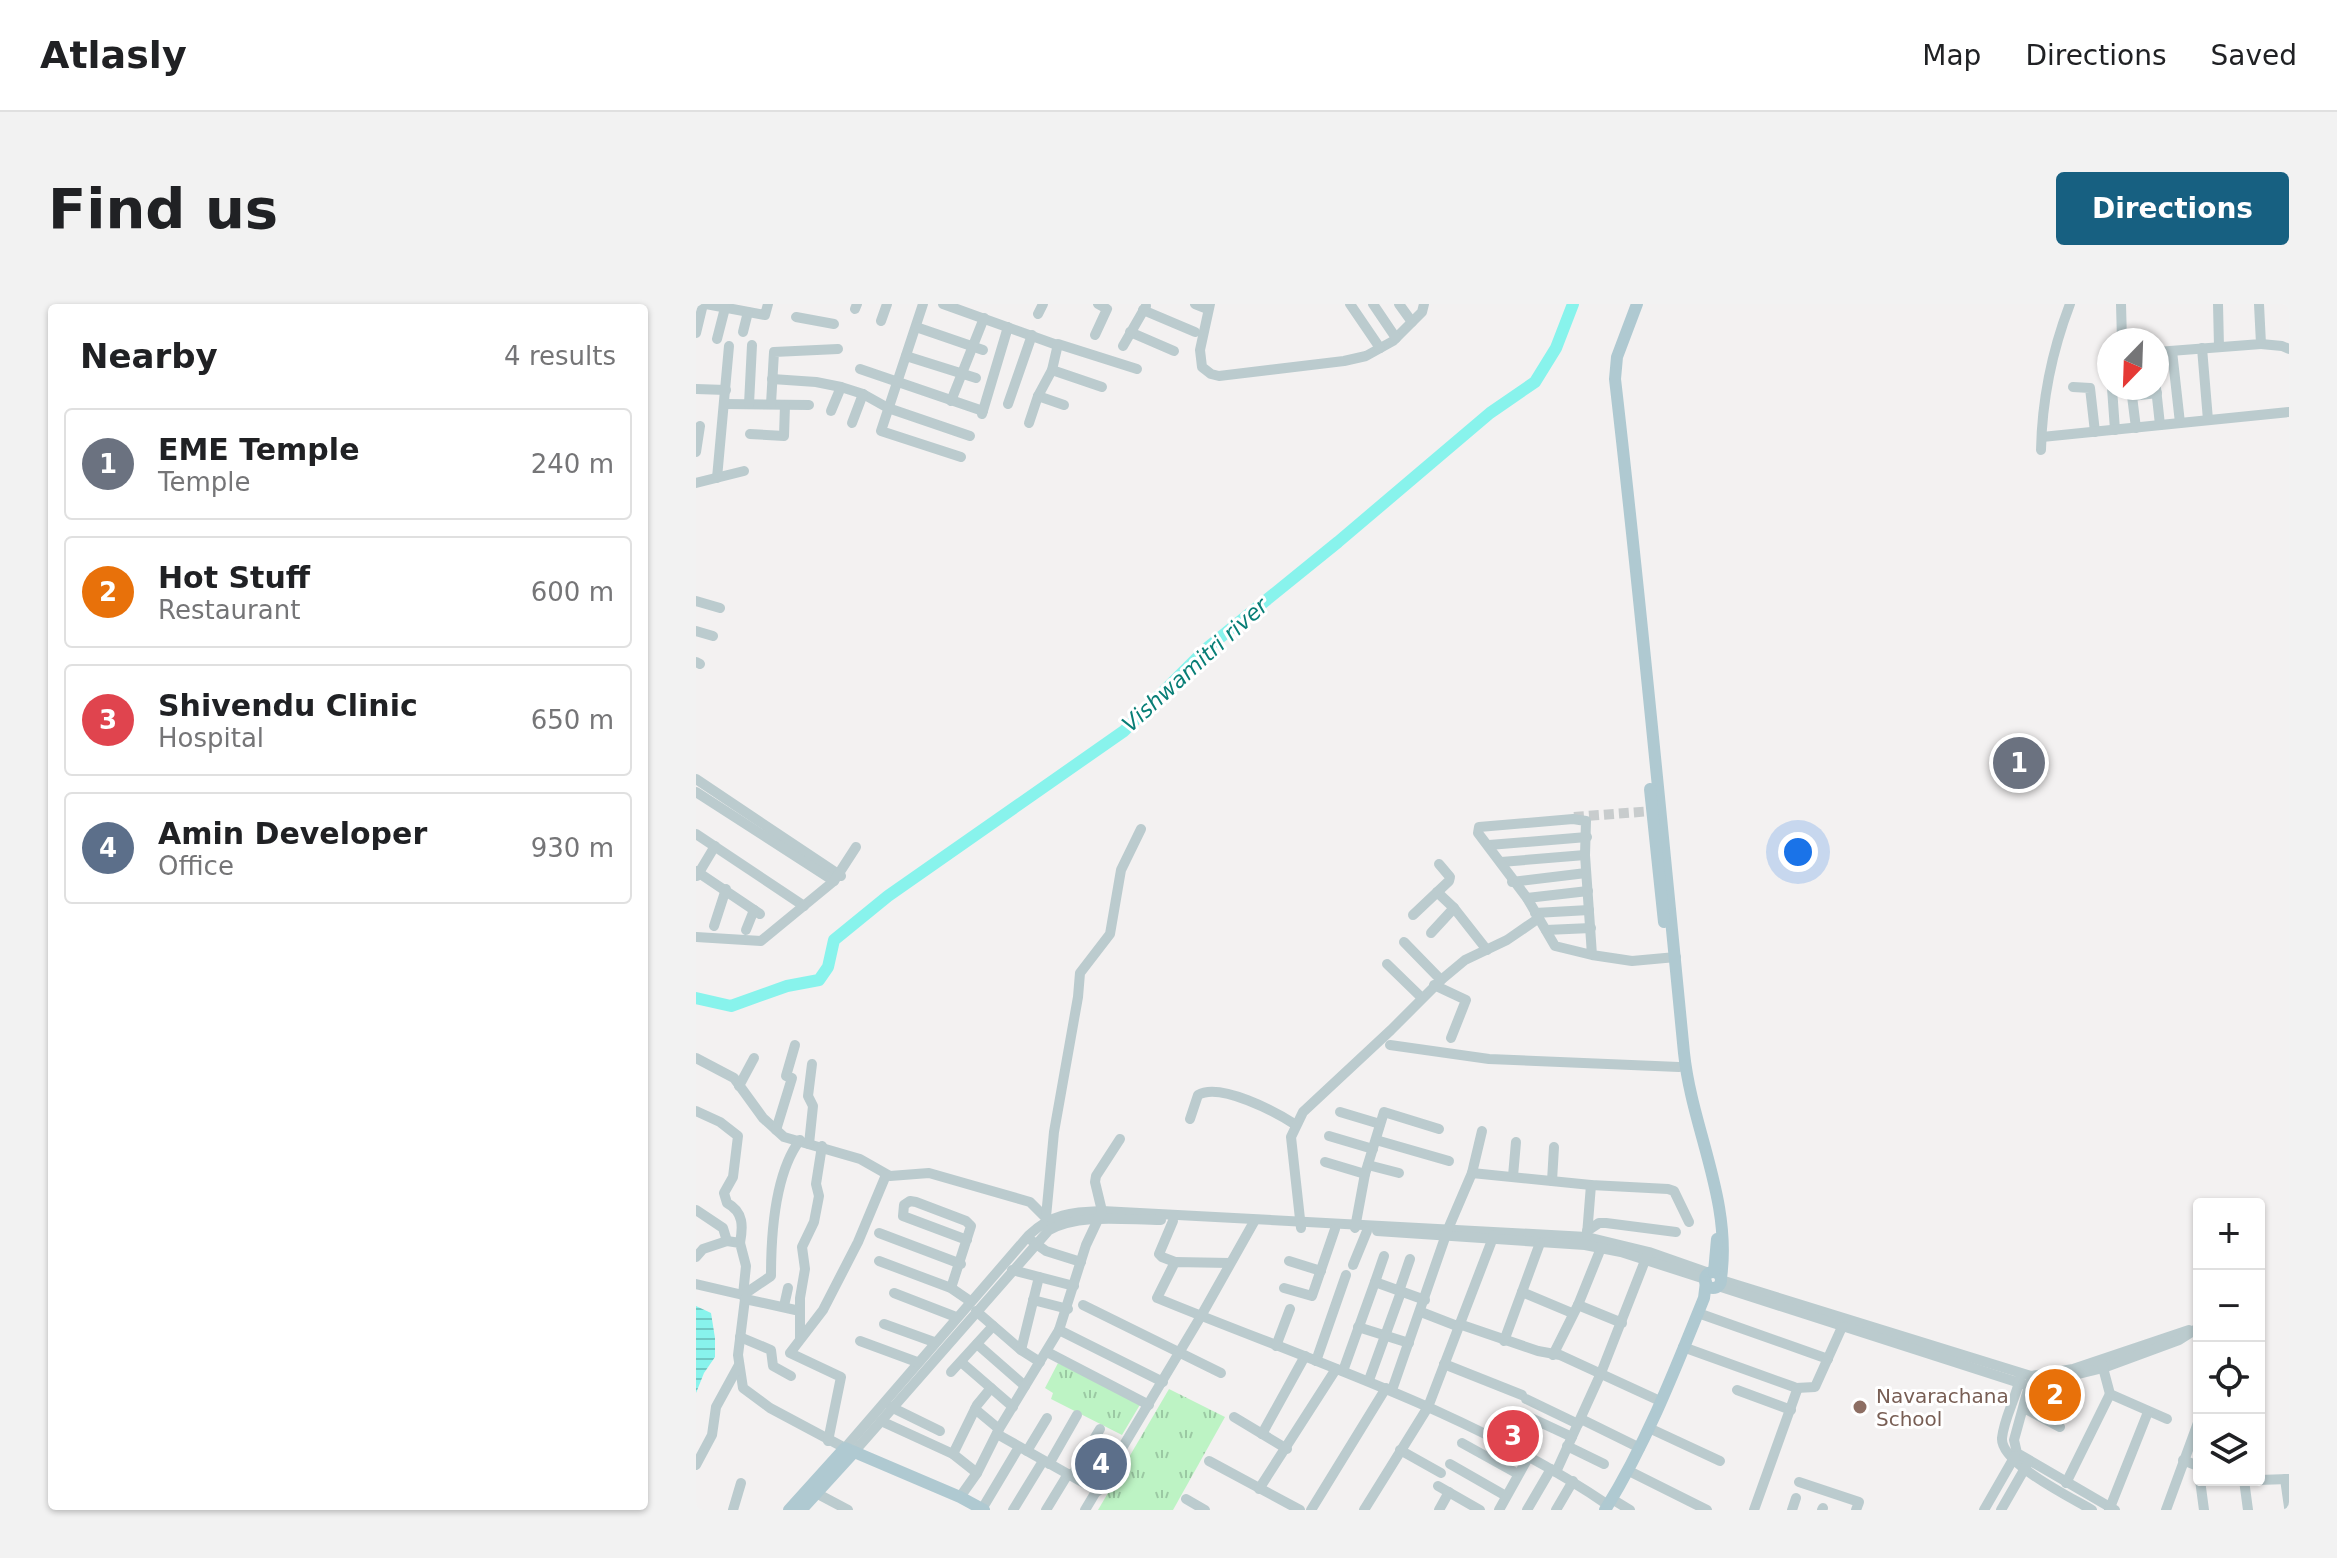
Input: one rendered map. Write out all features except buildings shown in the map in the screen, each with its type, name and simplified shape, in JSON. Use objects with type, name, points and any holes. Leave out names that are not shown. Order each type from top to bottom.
[{"type":"main road","points":[[1629,304],[1610,353],[1607,377],[1672,958]]},
{"type":"main road","points":[[1608,1505],[1640,1448],[1724,1256],[1723,1234],[1681,1064],[1615,379],[1617,357],[1637,304]]},
{"type":"main road","points":[[801,1510],[849,1450]]},
{"type":"main road","points":[[849,1450],[983,1510]]},
{"type":"main road","points":[[789,1510],[849,1450]]},
{"type":"street","points":[[696,333],[705,304],[765,315],[768,304]]},
{"type":"street","points":[[798,304],[796,320],[834,324]]},
{"type":"street","points":[[881,321],[887,304]]},
{"type":"street","points":[[923,304],[881,431],[961,457]]},
{"type":"street","points":[[943,304],[1057,345],[1137,369]]},
{"type":"street","points":[[1095,335],[1107,309],[1098,304]]},
{"type":"street","points":[[1350,304],[1380,348]]},
{"type":"street","points":[[1373,304],[1396,338]]},
{"type":"street","points":[[1399,304],[1412,322]]},
{"type":"street","points":[[1204,305],[1200,350],[1202,367],[1219,376],[1366,356],[1396,338],[1422,312],[1424,304]]},
{"type":"street","points":[[2041,450],[2042,416],[2055,345],[2070,304]]},
{"type":"street","points":[[2121,304],[2122,328]]},
{"type":"street","points":[[2218,304],[2219,347]]},
{"type":"street","points":[[2259,304],[2261,344]]},
{"type":"street","points":[[1123,346],[1146,306],[1195,332]]},
{"type":"street","points":[[717,339],[725,308]]},
{"type":"street","points":[[743,332],[748,312]]},
{"type":"street","points":[[951,401],[962,374],[978,348],[984,318]]},
{"type":"street","points":[[916,327],[978,348]]},
{"type":"street","points":[[860,369],[982,414],[1008,327]]},
{"type":"street","points":[[1130,332],[1174,351]]},
{"type":"street","points":[[1008,404],[1032,335]]},
{"type":"street","points":[[2169,351],[2261,344],[2289,349]]},
{"type":"street","points":[[749,404],[752,345]]},
{"type":"street","points":[[1029,423],[1038,396],[1052,370],[1057,345]]},
{"type":"street","points":[[717,478],[729,346]]},
{"type":"street","points":[[2202,348],[2208,420]]},
{"type":"street","points":[[771,404],[774,352],[838,349]]},
{"type":"street","points":[[2172,351],[2180,423]]},
{"type":"street","points":[[906,356],[976,378]]},
{"type":"street","points":[[1052,370],[1102,387]]},
{"type":"street","points":[[772,379],[841,387],[863,394],[888,408],[970,436]]},
{"type":"street","points":[[831,411],[841,387]]},
{"type":"street","points":[[2073,387],[2097,388]]},
{"type":"street","points":[[2090,388],[2095,432]]},
{"type":"street","points":[[696,389],[726,390]]},
{"type":"street","points":[[852,423],[863,394]]},
{"type":"street","points":[[1038,396],[1064,405]]},
{"type":"street","points":[[2112,400],[2115,430]]},
{"type":"street","points":[[2132,400],[2136,428]]},
{"type":"street","points":[[2157,400],[2160,425]]},
{"type":"street","points":[[725,404],[809,405]]},
{"type":"street","points":[[750,434],[784,436],[785,405]]},
{"type":"street","points":[[2042,437],[2289,412]]},
{"type":"street","points":[[696,452],[700,426]]},
{"type":"street","points":[[696,483],[744,471]]},
{"type":"street","points":[[696,601],[720,608]]},
{"type":"street","points":[[696,631],[713,636]]},
{"type":"street","points":[[696,779],[836,877]]},
{"type":"street","points":[[696,792],[777,838]]},
{"type":"street","points":[[1592,955],[1585,855],[1586,821],[1479,827],[1478,833],[1527,898],[1555,946],[1592,955],[1632,961],[1672,958]]},
{"type":"street","points":[[849,1450],[881,1421],[956,1317],[973,1306],[1012,1270],[1047,1218],[1054,1132],[1080,973],[1110,934],[1121,870],[1141,829]]},
{"type":"street","points":[[696,834],[804,906]]},
{"type":"street","points":[[1489,845],[1587,837]]},
{"type":"street","points":[[715,846],[697,874],[726,889],[757,912],[746,930]]},
{"type":"street","points":[[696,937],[761,941],[836,877],[856,847]]},
{"type":"street","points":[[1501,862],[1585,855]]},
{"type":"street","points":[[1413,915],[1450,879],[1439,864]]},
{"type":"street","points":[[1512,882],[1586,873]]},
{"type":"street","points":[[714,926],[726,889]]},
{"type":"street","points":[[1527,898],[1588,891]]},
{"type":"street","points":[[1437,892],[1454,908],[1487,950]]},
{"type":"street","points":[[1431,933],[1454,908]]},
{"type":"street","points":[[1301,1225],[1291,1137],[1303,1112],[1437,982],[1465,960],[1487,950],[1537,916],[1589,910]]},
{"type":"street","points":[[1546,930],[1591,928]]},
{"type":"street","points":[[1404,942],[1437,982],[1466,1000],[1451,1038]]},
{"type":"street","points":[[1387,964],[1422,998]]},
{"type":"street","points":[[776,1130],[792,1078],[786,1076],[795,1045]]},
{"type":"street","points":[[1390,1045],[1489,1059],[1681,1064]]},
{"type":"street","points":[[696,1058],[734,1078],[763,1118],[784,1137],[860,1159],[886,1175],[929,1173],[1030,1202],[1047,1218]]},
{"type":"street","points":[[739,1086],[754,1058]]},
{"type":"street","points":[[744,1297],[771,1276],[774,1220],[790,1154],[804,1142],[813,1106],[808,1096],[812,1064]]},
{"type":"street","points":[[1190,1119],[1198,1095],[1212,1090],[1267,1107],[1296,1125]]},
{"type":"street","points":[[696,1111],[720,1122],[738,1136],[733,1177],[724,1193],[727,1203],[734,1207],[743,1224],[740,1243],[746,1266],[740,1337],[743,1388],[770,1408],[849,1450]]},
{"type":"street","points":[[1340,1112],[1380,1124]]},
{"type":"street","points":[[1262,1434],[1310,1358],[1335,1293],[1350,1270],[1367,1170],[1384,1112],[1439,1129]]},
{"type":"street","points":[[1311,1510],[1389,1389],[1472,1173],[1482,1131]]},
{"type":"street","points":[[1329,1136],[1449,1161]]},
{"type":"street","points":[[965,1503],[998,1432],[1044,1357],[1068,1309],[1081,1262],[1100,1215],[1096,1176],[1120,1139]]},
{"type":"street","points":[[1513,1176],[1516,1142]]},
{"type":"street","points":[[800,1339],[805,1269],[802,1247],[814,1222],[822,1146]]},
{"type":"street","points":[[1552,1181],[1554,1147]]},
{"type":"street","points":[[1325,1162],[1399,1173]]},
{"type":"street","points":[[1472,1173],[1674,1191],[1689,1222]]},
{"type":"street","points":[[828,1441],[841,1377],[790,1353],[823,1310],[864,1228],[886,1175]]},
{"type":"street","points":[[1587,1238],[1591,1185]]},
{"type":"street","points":[[951,1288],[961,1264],[971,1226],[966,1221],[916,1202],[910,1201],[904,1205],[903,1216],[967,1240]]},
{"type":"street","points":[[696,1210],[723,1228],[727,1241]]},
{"type":"street","points":[[1047,1218],[1066,1213],[1448,1232],[1540,1243],[1587,1238],[1601,1248],[1647,1256]]},
{"type":"street","points":[[849,1450],[917,1362],[932,1351],[1032,1240],[1056,1226],[1100,1215],[1252,1223]]},
{"type":"street","points":[[1173,1221],[1159,1255],[1175,1262],[1230,1263]]},
{"type":"street","points":[[1085,1510],[1163,1382],[1252,1223]]},
{"type":"street","points":[[1587,1238],[1599,1223],[1676,1232]]},
{"type":"street","points":[[1301,1225],[1359,1228]]},
{"type":"street","points":[[1284,1288],[1312,1296],[1335,1229]]},
{"type":"street","points":[[879,1233],[961,1264]]},
{"type":"street","points":[[1493,1236],[1587,1238],[1647,1256],[1842,1327],[1883,1335]]},
{"type":"street","points":[[1364,1510],[1428,1407],[1493,1236]]},
{"type":"street","points":[[1032,1240],[1081,1262]]},
{"type":"street","points":[[696,1257],[703,1249],[727,1241],[740,1243]]},
{"type":"street","points":[[1504,1341],[1540,1243]]},
{"type":"street","points":[[1553,1355],[1601,1248]]},
{"type":"street","points":[[1259,1489],[1340,1370],[1384,1256]]},
{"type":"street","points":[[1527,1510],[1580,1422],[1647,1256]]},
{"type":"street","points":[[1369,1380],[1410,1259]]},
{"type":"street","points":[[879,1261],[951,1288],[1021,1350],[1044,1357],[1149,1405]]},
{"type":"street","points":[[1289,1261],[1321,1271]]},
{"type":"street","points":[[1175,1262],[1157,1298],[1369,1380],[1529,1456],[1608,1505],[1630,1510]]},
{"type":"street","points":[[1012,1270],[1074,1286]]},
{"type":"street","points":[[1021,1350],[1039,1277]]},
{"type":"street","points":[[1713,1280],[2025,1380],[2102,1364],[2179,1340],[2193,1332]]},
{"type":"street","points":[[1375,1282],[1425,1300]]},
{"type":"street","points":[[696,1284],[800,1311]]},
{"type":"street","points":[[784,1306],[788,1288]]},
{"type":"street","points":[[1522,1292],[1622,1323]]},
{"type":"street","points":[[894,1293],[956,1317]]},
{"type":"street","points":[[1033,1300],[1068,1309]]},
{"type":"street","points":[[1083,1305],[1221,1373]]},
{"type":"street","points":[[1276,1346],[1290,1309]]},
{"type":"street","points":[[1421,1312],[1504,1341],[1560,1355],[1660,1401]]},
{"type":"street","points":[[1698,1313],[1828,1359]]},
{"type":"street","points":[[884,1324],[932,1351]]},
{"type":"street","points":[[951,1372],[993,1326]]},
{"type":"street","points":[[1358,1327],[1409,1343]]},
{"type":"street","points":[[1683,1347],[1796,1388],[1815,1387],[1842,1327]]},
{"type":"street","points":[[1059,1330],[1163,1382]]},
{"type":"street","points":[[740,1337],[771,1350],[773,1366],[791,1376]]},
{"type":"street","points":[[860,1341],[917,1362]]},
{"type":"street","points":[[977,1344],[1025,1386]]},
{"type":"street","points":[[961,1362],[1013,1407]]},
{"type":"street","points":[[1444,1364],[1640,1448]]},
{"type":"street","points":[[2066,1483],[2110,1394],[2102,1364]]},
{"type":"street","points":[[696,1465],[712,1435],[716,1407],[740,1365]]},
{"type":"street","points":[[1984,1510],[2015,1457],[2014,1440],[2024,1408],[2025,1380]]},
{"type":"street","points":[[2025,1380],[2002,1437],[2004,1448],[2092,1510]]},
{"type":"street","points":[[953,1454],[975,1409],[991,1388]]},
{"type":"street","points":[[1754,1510],[1791,1410],[1796,1388]]},
{"type":"street","points":[[1737,1390],[1791,1410]]},
{"type":"street","points":[[2110,1394],[2167,1419]]},
{"type":"street","points":[[891,1407],[940,1431]]},
{"type":"street","points":[[2024,1408],[2060,1427]]},
{"type":"street","points":[[975,1409],[998,1432],[1023,1449],[1098,1491]]},
{"type":"street","points":[[1518,1412],[1604,1464]]},
{"type":"street","points":[[2027,1465],[2112,1509],[2148,1412]]},
{"type":"street","points":[[1013,1510],[1077,1415]]},
{"type":"street","points":[[1234,1417],[1287,1449]]},
{"type":"street","points":[[983,1510],[1047,1418]]},
{"type":"street","points":[[881,1421],[953,1454],[977,1473]]},
{"type":"street","points":[[1649,1428],[1720,1461]]},
{"type":"street","points":[[1046,1510],[1100,1429]]},
{"type":"street","points":[[2166,1510],[2193,1435]]},
{"type":"street","points":[[1462,1443],[1518,1474]]},
{"type":"street","points":[[1400,1450],[1441,1473]]},
{"type":"street","points":[[1499,1510],[1529,1456]]},
{"type":"street","points":[[2183,1460],[2193,1464]]},
{"type":"street","points":[[1209,1461],[1300,1510]]},
{"type":"street","points":[[1450,1464],[1506,1496]]},
{"type":"street","points":[[2001,1510],[2027,1465]]},
{"type":"street","points":[[1629,1471],[1707,1510]]},
{"type":"street","points":[[2265,1480],[2287,1479],[2289,1507]]},
{"type":"street","points":[[1556,1510],[1573,1481]]},
{"type":"street","points":[[1799,1482],[1859,1502],[1856,1510]]},
{"type":"street","points":[[733,1510],[741,1483]]},
{"type":"street","points":[[1438,1486],[1475,1509]]},
{"type":"street","points":[[2200,1486],[2204,1510]]},
{"type":"street","points":[[2245,1486],[2248,1510]]},
{"type":"street","points":[[1439,1510],[1449,1492]]},
{"type":"street","points":[[816,1493],[848,1510]]},
{"type":"street","points":[[1792,1510],[1796,1498]]},
{"type":"street","points":[[1186,1499],[1205,1510]]},
{"type":"green space","points":[[1058,1363],[1141,1403],[1122,1435],[1051,1399],[1053,1393],[1045,1388]]},
{"type":"green space","points":[[1169,1389],[1225,1417],[1173,1510],[1098,1510]]},
{"type":"water","points":[[696,1306],[711,1313],[715,1357],[696,1393]]},
{"type":"waterway","name":"Vishwamitri river","points":[[696,998],[731,1006],[787,986],[819,980],[828,967],[834,940],[888,896],[1124,731],[1206,649],[1490,413],[1535,382],[1556,348],[1573,304]]},
{"type":"tunnel","points":[[1574,817],[1652,811]]},
{"type":"place","name":"EME Temple","points":[[2019,763]]},
{"type":"place","name":"Hot Stuff","points":[[2055,1395]]},
{"type":"place","name":"Navarachana School","points":[[1860,1407]]},
{"type":"place","name":"Shivendu Clinic","points":[[1513,1436]]},
{"type":"place","name":"Amin Developer","points":[[1101,1464]]}]
